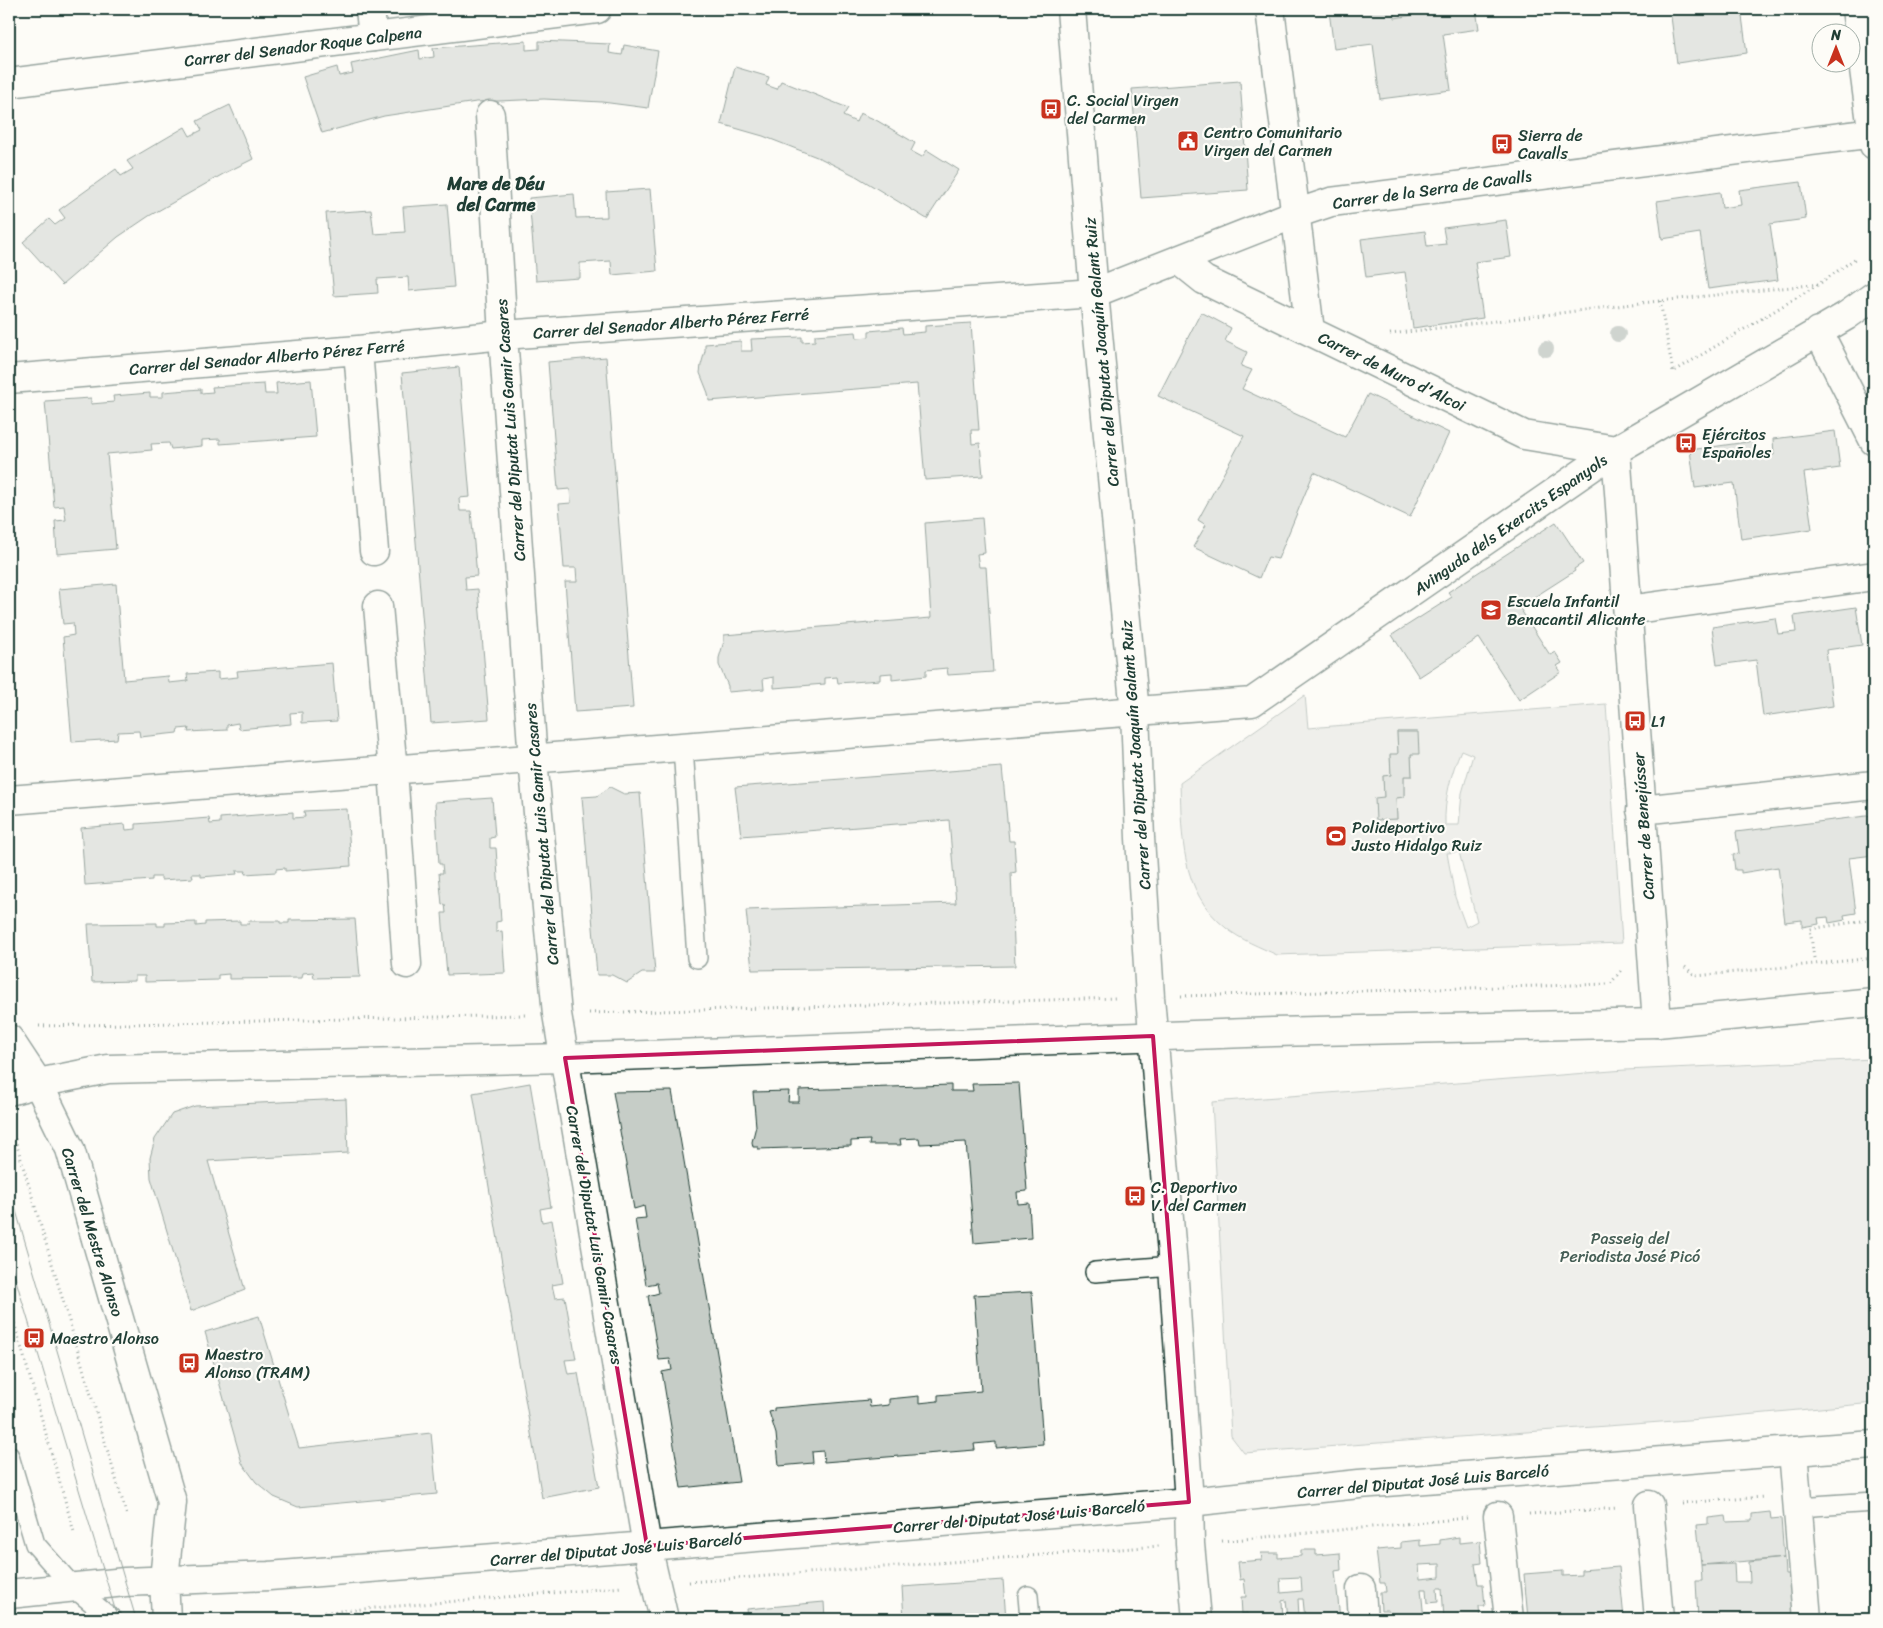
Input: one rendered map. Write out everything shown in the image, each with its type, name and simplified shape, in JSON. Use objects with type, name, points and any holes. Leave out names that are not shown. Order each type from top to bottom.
[{"type":"street","points":[[370,9],[373,37]]},
{"type":"street","name":"Carrer del Senador Roque Calpena","points":[[9,83],[597,9]]},
{"type":"street","name":"Carrer del Diputat Joaquín Galant Ruiz","points":[[1072,9],[1094,293],[1135,712],[1150,997],[1173,1266],[1189,1502],[1190,1544],[1197,1619]]},
{"type":"street","points":[[1270,9],[1310,331]]},
{"type":"street","points":[[1856,9],[1874,137]]},
{"type":"street","name":"Carrer del Diputat Luis Gamir Casares","points":[[490,114],[503,335],[533,760],[558,1014],[647,1546],[664,1619]]},
{"type":"street","name":"Carrer de la Serra de Cavalls","points":[[1094,293],[1295,214],[1331,202],[1874,137]]},
{"type":"street","name":"Carrer de Muro d'Alcoi","points":[[1179,260],[1204,280],[1524,435],[1616,450]]},
{"type":"street","name":"Carrer del Senador Alberto Pérez Ferré","points":[[9,378],[358,350],[503,335],[1094,293]]},
{"type":"street","name":"Avinguda dels Exercits Espanyols","points":[[9,800],[1252,702],[1616,450],[1846,316],[1874,296]]},
{"type":"street","points":[[1818,331],[1874,441]]},
{"type":"street","points":[[358,350],[374,551]]},
{"type":"street","name":"Carrer de Benejússer","points":[[1616,450],[1658,1023]]},
{"type":"street","points":[[1628,610],[1874,576]]},
{"type":"street","points":[[378,606],[408,964]]},
{"type":"street","points":[[1642,810],[1874,785]]},
{"type":"street","points":[[9,1091],[38,1083],[108,1069],[565,1058],[1153,1036],[1658,1023],[1874,1002]]},
{"type":"street","name":"Carrer del Mestre Alonso","points":[[9,1039],[38,1083],[70,1149],[172,1502],[164,1579],[166,1619]]},
{"type":"street","name":"Carrer del Diputat José Luis Barceló","points":[[9,1594],[164,1579],[269,1576],[647,1546],[1189,1502],[1359,1484],[1874,1445]]},
{"type":"street","points":[[1793,1451],[1807,1619]]},
{"type":"street","points":[[1649,1505],[1659,1619]]},
{"type":"street","points":[[1498,1516],[1509,1619]]},
{"type":"street","points":[[1361,1589],[1363,1619]]},
{"type":"lane","points":[[683,747],[697,958]]},
{"type":"lane","points":[[1095,1272],[1173,1266]]},
{"type":"lane","points":[[9,1456],[36,1544],[73,1587],[112,1619]]},
{"type":"lane","points":[[1797,1501],[1874,1502]]},
{"type":"lane","points":[[1028,1596],[1030,1619]]},
{"type":"path","points":[[1660,301],[1673,372],[1819,284],[1856,258]]},
{"type":"path","points":[[1381,335],[1660,301],[1819,284]]},
{"type":"path","points":[[1814,958],[1810,929],[1874,919]]},
{"type":"path","points":[[36,1026],[558,1014],[1610,984],[1618,972],[1628,968],[1653,968],[1683,964],[1696,976],[1874,958]]},
{"type":"path","points":[[15,1139],[127,1516]]},
{"type":"path","points":[[9,1304],[74,1532]]},
{"type":"path","points":[[245,1619],[1190,1544],[1498,1516],[1649,1505],[1797,1501]]},
{"type":"highlighted area","points":[[1153,1036],[1189,1502],[647,1546],[565,1058]]},
{"type":"green space","name":"Polideportivo Justo Hidalgo Ruiz","points":[[1305,695],[1308,728],[1606,704],[1622,943],[1277,955],[1244,940],[1226,928],[1211,913],[1200,897],[1186,862],[1183,843],[1180,783]],"holes":[[[1397,732],[1417,732],[1418,753],[1411,754],[1412,776],[1404,776],[1404,797],[1396,798],[1397,819],[1376,819],[1384,797],[1383,776],[1391,775],[1390,755],[1398,754]],[[1461,750],[1473,755],[1462,793],[1459,825],[1445,825],[1447,796]],[[1459,852],[1477,921],[1466,927],[1455,897],[1447,853]]]},
{"type":"green space","name":"Passeig del Periodista José Picó","points":[[1874,1059],[1874,1403],[1701,1419],[1244,1453],[1231,1436],[1212,1102],[1625,1070]]},
{"type":"building","points":[[1344,9],[1394,9],[1395,18],[1413,15],[1413,9],[1476,9],[1479,29],[1443,34],[1451,90],[1380,99],[1373,44],[1334,49],[1329,11]]},
{"type":"building","points":[[1670,9],[1741,9],[1747,53],[1677,63]]},
{"type":"building","points":[[526,41],[526,50],[539,49],[539,41],[610,44],[609,53],[622,55],[624,45],[658,51],[648,108],[602,102],[544,99],[476,102],[384,116],[322,133],[303,77],[337,67],[339,76],[353,73],[351,64],[419,50],[420,59],[434,57],[433,48]]},
{"type":"building","points":[[735,67],[769,77],[766,85],[777,89],[781,81],[848,108],[843,116],[856,122],[860,113],[876,120],[915,143],[911,151],[922,157],[927,150],[959,170],[927,219],[856,176],[822,159],[763,136],[721,124]]},
{"type":"building","points":[[1240,81],[1248,190],[1141,198],[1132,89]]},
{"type":"building","points":[[230,105],[253,159],[149,216],[118,237],[62,285],[23,242],[49,219],[55,225],[65,218],[59,210],[116,169],[121,176],[133,169],[127,161],[185,127],[190,136],[202,130],[197,121]]},
{"type":"building","points":[[1801,182],[1806,219],[1770,224],[1778,280],[1708,289],[1700,233],[1662,239],[1657,201],[1720,192],[1722,208],[1741,205],[1739,190]]},
{"type":"building","points":[[650,189],[657,271],[612,275],[611,261],[580,263],[580,278],[536,281],[529,198],[574,194],[576,218],[607,217],[606,192]]},
{"type":"building","points":[[447,204],[454,287],[409,291],[408,277],[377,279],[378,293],[334,296],[326,213],[371,210],[374,234],[405,232],[403,207]]},
{"type":"building","points":[[1506,220],[1511,257],[1475,262],[1483,318],[1413,328],[1405,272],[1366,277],[1361,239],[1425,231],[1427,246],[1446,244],[1443,228]]},
{"type":"building","points":[[1201,312],[1231,328],[1225,341],[1247,352],[1241,366],[1252,370],[1242,389],[1345,437],[1368,394],[1449,433],[1410,517],[1314,472],[1278,559],[1268,557],[1259,578],[1193,547],[1206,525],[1198,520],[1244,436],[1158,396]]},
{"type":"building","points":[[971,323],[979,430],[971,430],[972,444],[980,443],[983,476],[925,480],[917,384],[709,401],[700,373],[705,344],[741,341],[741,351],[752,351],[751,339],[802,337],[802,342],[815,341],[815,335],[856,332],[857,338],[869,337],[869,331],[902,328],[903,334],[925,332],[925,326]]},
{"type":"building","points":[[606,357],[633,708],[575,712],[565,582],[577,582],[576,568],[564,568],[559,504],[571,503],[570,489],[558,490],[548,362]]},
{"type":"building","points":[[459,367],[470,497],[459,498],[460,511],[471,511],[477,576],[465,577],[466,590],[478,589],[489,719],[431,723],[402,373]]},
{"type":"building","points":[[311,380],[316,437],[220,444],[220,439],[202,440],[202,446],[171,449],[169,443],[151,444],[152,450],[107,454],[116,549],[57,554],[55,521],[66,520],[64,506],[54,507],[45,401],[91,398],[91,404],[114,402],[113,396],[150,393],[150,397],[163,397],[163,392],[201,389],[201,393],[213,392],[212,387],[264,384],[265,394],[277,394],[276,383]]},
{"type":"building","points":[[1835,431],[1840,468],[1804,473],[1812,529],[1741,539],[1734,483],[1695,488],[1690,450],[1754,441],[1756,457],[1774,455],[1773,439]]},
{"type":"building","points":[[982,518],[985,553],[977,554],[979,567],[986,567],[993,672],[948,675],[947,668],[926,670],[926,676],[892,680],[892,673],[880,674],[880,680],[838,683],[837,677],[825,678],[825,684],[774,688],[774,677],[763,679],[764,689],[728,692],[728,686],[719,665],[724,635],[931,618],[925,523]]},
{"type":"building","points":[[1556,522],[1583,563],[1574,569],[1575,571],[1519,607],[1550,655],[1555,652],[1562,663],[1557,666],[1561,672],[1519,700],[1479,638],[1419,677],[1392,635],[1452,597],[1448,592]]},
{"type":"building","points":[[116,584],[124,680],[168,676],[169,683],[188,681],[187,674],[218,672],[218,679],[238,677],[237,671],[332,663],[337,721],[302,723],[302,712],[290,713],[291,724],[239,729],[238,723],[227,725],[227,730],[188,732],[189,728],[178,729],[177,733],[140,737],[139,731],[118,732],[117,739],[72,742],[63,637],[74,635],[73,623],[63,624],[59,589]]},
{"type":"building","points":[[1856,607],[1862,645],[1826,650],[1833,706],[1763,716],[1756,660],[1717,665],[1712,627],[1775,618],[1778,634],[1796,632],[1794,616]]},
{"type":"building","points":[[1397,732],[1418,732],[1419,754],[1411,754],[1412,776],[1404,776],[1404,797],[1396,798],[1397,819],[1376,820],[1375,798],[1384,797],[1383,776],[1391,775],[1390,754],[1398,754]]},
{"type":"building","points":[[1002,767],[1009,841],[1014,841],[1016,872],[1011,873],[1015,966],[752,970],[746,910],[956,903],[949,820],[741,836],[735,787]]},
{"type":"building","points":[[610,787],[624,794],[640,793],[655,973],[642,973],[627,983],[612,975],[597,975],[582,797],[597,796]]},
{"type":"building","points":[[492,798],[495,837],[490,838],[490,848],[496,848],[501,921],[496,922],[496,932],[502,931],[505,973],[447,975],[442,913],[446,913],[445,904],[442,905],[439,873],[443,873],[442,864],[439,864],[435,802]]},
{"type":"building","points":[[347,809],[351,866],[285,871],[285,868],[276,869],[276,872],[245,874],[246,871],[236,871],[237,874],[201,877],[201,874],[192,874],[193,878],[161,880],[161,877],[152,877],[152,880],[85,885],[81,828],[125,824],[126,830],[136,829],[136,824],[209,818],[210,824],[220,823],[220,818],[293,812],[293,818],[305,817],[304,811]]},
{"type":"building","points":[[1874,815],[1874,855],[1849,858],[1856,913],[1844,915],[1845,920],[1829,923],[1828,917],[1818,918],[1819,924],[1802,927],[1802,920],[1785,922],[1778,867],[1741,873],[1741,870],[1735,870],[1733,854],[1739,853],[1736,832]]},
{"type":"building","points":[[355,919],[360,977],[314,978],[313,972],[303,973],[302,978],[229,979],[229,974],[218,975],[218,980],[145,982],[145,976],[135,976],[135,981],[92,982],[88,924],[157,923],[157,926],[165,926],[165,923],[196,922],[196,926],[205,925],[205,922],[240,921],[240,924],[249,924],[248,921],[280,921],[280,923],[289,923],[289,920]]},
{"type":"building","points":[[530,1083],[551,1207],[540,1209],[542,1222],[552,1220],[563,1283],[552,1285],[555,1298],[565,1297],[576,1359],[565,1360],[568,1374],[578,1373],[599,1487],[542,1498],[473,1093]]},
{"type":"building","points":[[1019,1083],[1027,1191],[1017,1192],[1018,1204],[1029,1203],[1031,1238],[974,1243],[966,1142],[920,1144],[919,1138],[900,1139],[901,1145],[869,1145],[870,1140],[851,1141],[851,1146],[758,1149],[758,1147],[753,1147],[752,1142],[756,1126],[753,1092],[789,1091],[788,1102],[799,1102],[799,1090],[951,1085],[951,1091],[973,1091],[972,1084]]},
{"type":"building","points":[[672,1091],[739,1482],[681,1488],[662,1372],[672,1370],[670,1359],[659,1360],[648,1296],[659,1293],[657,1283],[646,1285],[635,1219],[646,1218],[644,1206],[634,1209],[613,1092]]},
{"type":"building","points":[[346,1099],[348,1153],[208,1161],[245,1290],[191,1311],[151,1178],[150,1158],[155,1139],[172,1114],[195,1106]]},
{"type":"building","points":[[1032,1292],[1043,1444],[996,1448],[996,1442],[974,1444],[975,1450],[824,1462],[823,1451],[812,1452],[813,1463],[779,1466],[776,1434],[769,1412],[774,1411],[774,1408],[869,1400],[870,1407],[889,1405],[889,1399],[919,1396],[919,1403],[938,1401],[938,1395],[981,1391],[974,1295]]},
{"type":"building","points":[[259,1316],[299,1448],[431,1433],[437,1494],[298,1507],[274,1497],[256,1482],[242,1463],[205,1332]]},
{"type":"building","points":[[1770,1512],[1771,1519],[1781,1518],[1784,1558],[1701,1565],[1697,1525],[1708,1524],[1708,1518],[1726,1516],[1727,1522],[1752,1521],[1752,1514]]},
{"type":"building","points":[[1459,1537],[1459,1543],[1480,1541],[1482,1563],[1475,1564],[1478,1584],[1483,1584],[1485,1606],[1479,1606],[1480,1619],[1444,1619],[1442,1588],[1437,1588],[1438,1602],[1427,1603],[1426,1589],[1421,1589],[1424,1619],[1388,1619],[1388,1610],[1381,1610],[1380,1592],[1386,1592],[1385,1583],[1380,1583],[1376,1550],[1401,1548],[1401,1542],[1420,1540],[1420,1546],[1440,1544],[1440,1540]],"holes":[[[1440,1564],[1440,1577],[1420,1579],[1419,1565]]]},
{"type":"building","points":[[1301,1550],[1316,1550],[1316,1555],[1340,1553],[1341,1570],[1335,1571],[1340,1619],[1305,1619],[1303,1599],[1298,1599],[1299,1616],[1288,1617],[1286,1600],[1282,1601],[1283,1619],[1248,1619],[1247,1613],[1242,1614],[1241,1597],[1246,1597],[1244,1579],[1240,1580],[1238,1562],[1262,1560],[1261,1553],[1278,1553],[1278,1558],[1301,1556]],"holes":[[[1301,1577],[1302,1591],[1281,1593],[1280,1578]]]},
{"type":"building","points":[[1784,1558],[1785,1574],[1792,1574],[1795,1618],[1698,1619],[1696,1581],[1702,1581],[1701,1565],[1734,1564],[1735,1582],[1750,1582],[1749,1562]]},
{"type":"building","points":[[1619,1567],[1624,1619],[1528,1619],[1524,1574],[1563,1571],[1563,1576],[1581,1575],[1581,1570]]},
{"type":"building","points":[[1003,1580],[1006,1619],[904,1619],[902,1587]]},
{"type":"building","points":[[824,1602],[825,1619],[748,1619],[747,1609]]},
{"type":"tram line","points":[[9,1187],[136,1619]]},
{"type":"tram line","points":[[9,1257],[118,1619]]},
{"type":"place","name":"C. Social Virgen del Carmen","points":[[1051,109]]},
{"type":"place","name":"Centro Comunitario Virgen del Carmen","points":[[1188,141]]},
{"type":"place","name":"Sierra de Cavalls","points":[[1502,144]]},
{"type":"place","name":"Ejércitos Españoles","points":[[1686,443]]},
{"type":"place","name":"Escuela Infantil Benacantil Alicante","points":[[1491,610]]},
{"type":"place","name":"L1","points":[[1635,721]]},
{"type":"place","name":"Polideportivo Justo Hidalgo Ruiz","points":[[1336,836]]},
{"type":"place","name":"C. Deportivo V. del Carmen","points":[[1135,1196]]},
{"type":"place","name":"Maestro Alonso","points":[[34,1338]]},
{"type":"place","name":"Maestro Alonso (TRAM)","points":[[189,1363]]},
{"type":"district","name":"Mare de Déu del Carme","points":[[496,194]]}]
